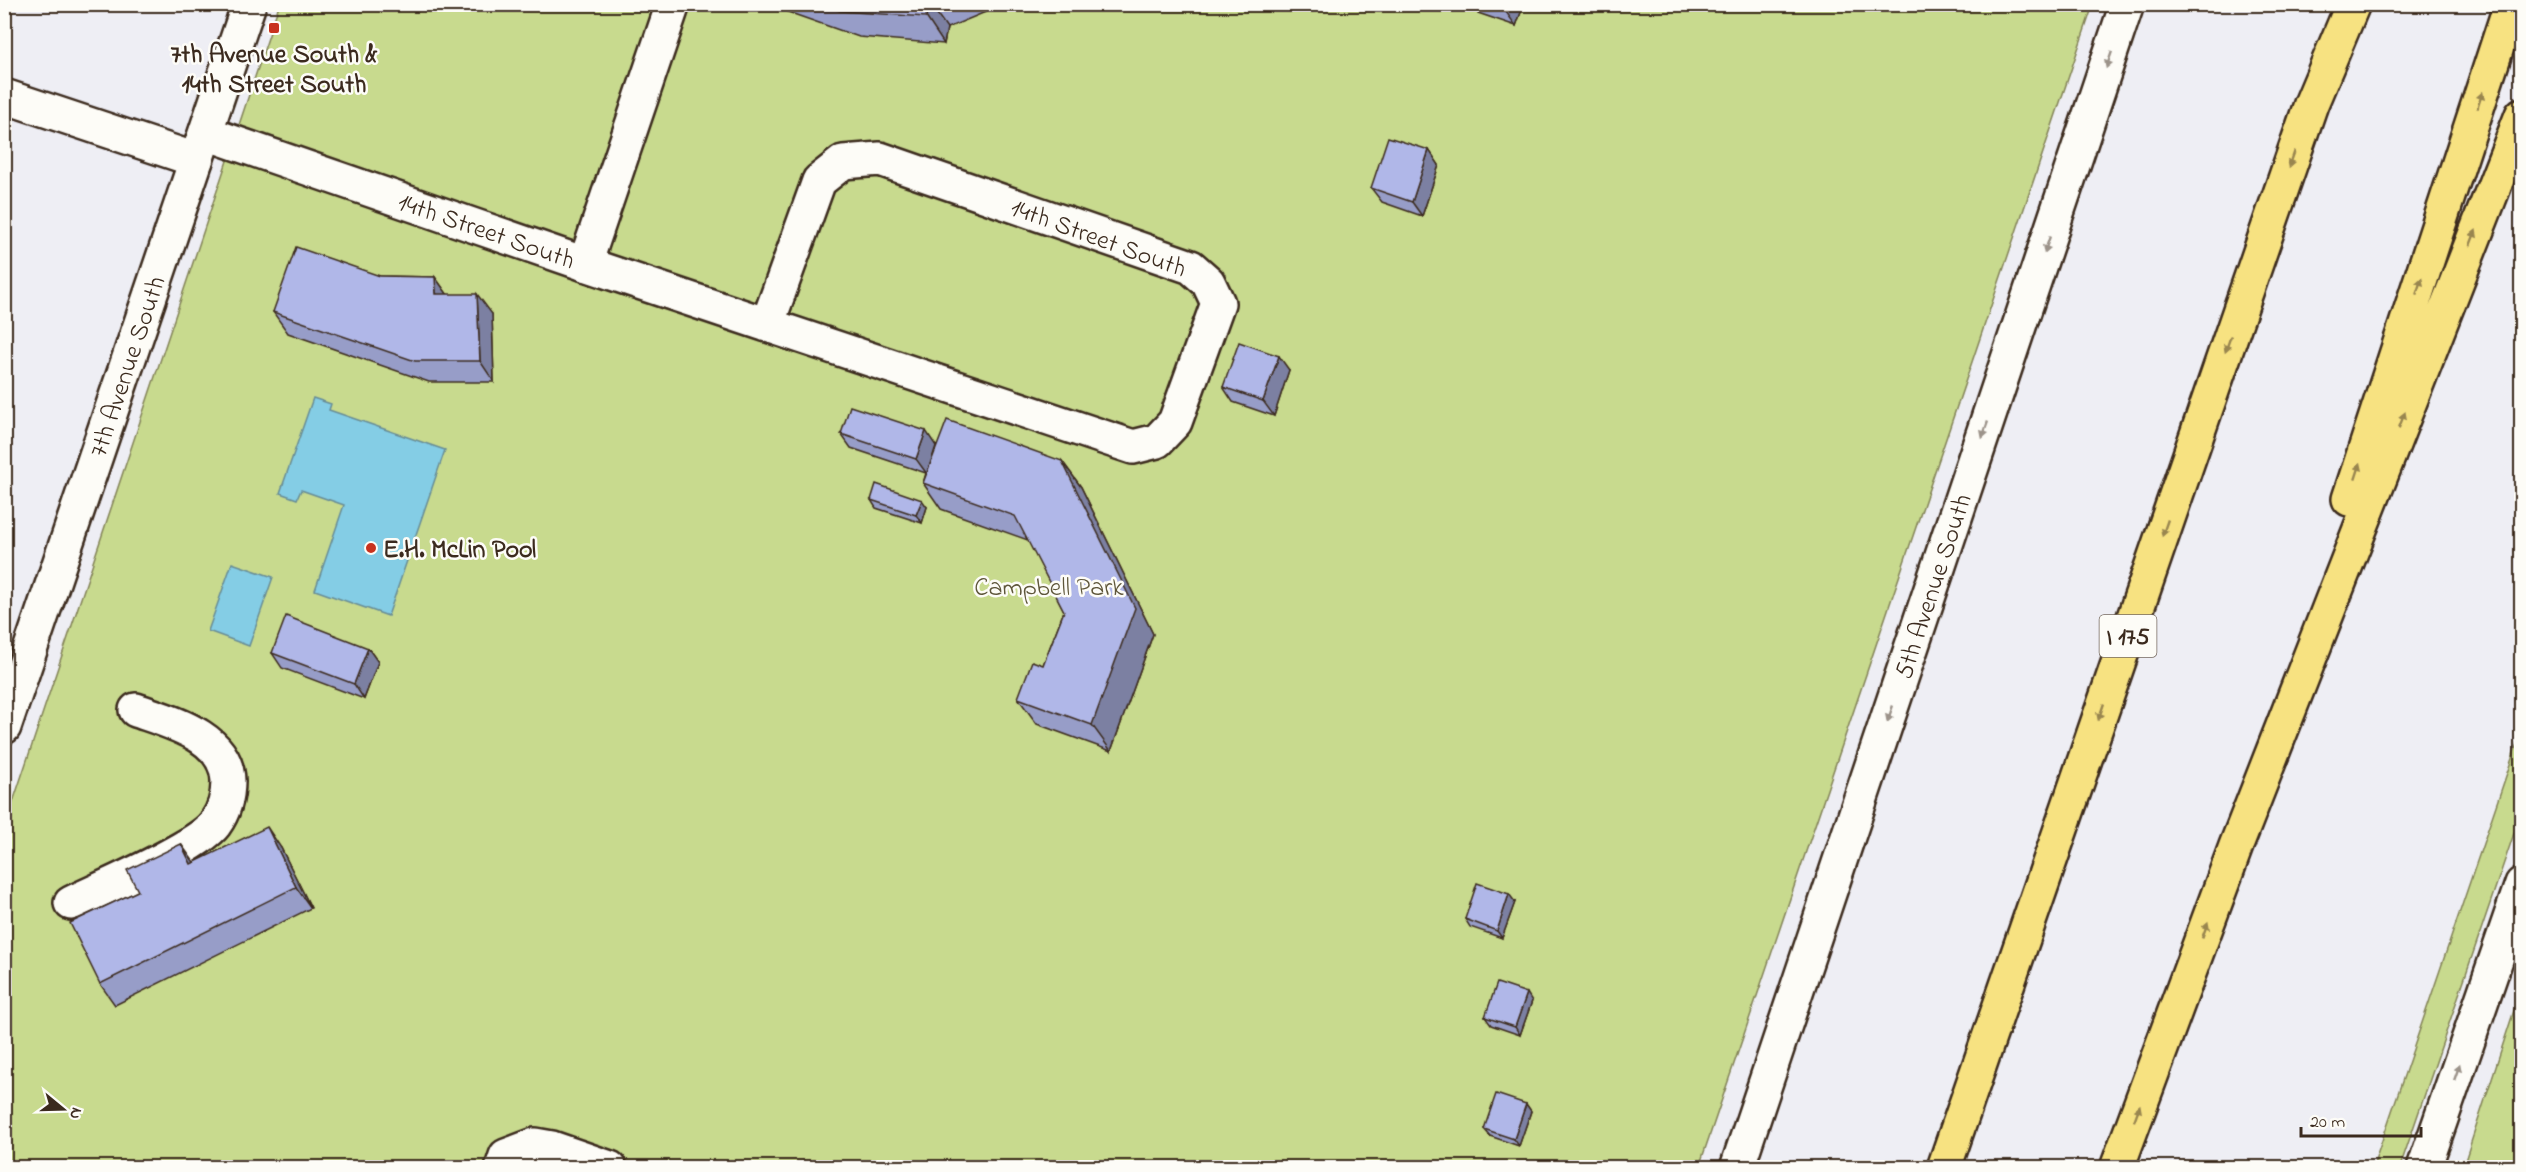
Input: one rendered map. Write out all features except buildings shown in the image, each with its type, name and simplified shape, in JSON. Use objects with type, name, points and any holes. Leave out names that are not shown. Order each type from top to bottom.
[{"type":"highway","points":[[2311,104],[2334,4]]},
{"type":"highway","points":[[2311,104],[2353,4]]},
{"type":"highway","points":[[2236,846],[2511,4]]},
{"type":"highway","name":"I 175","points":[[1944,1167],[2311,104]]},
{"type":"highway","points":[[2117,1167],[2236,846],[2522,115]]},
{"type":"street","name":"7th Avenue South","points":[[4,727],[249,4]]},
{"type":"street","points":[[585,264],[673,4]]},
{"type":"street","name":"5th Avenue South","points":[[1737,1167],[2127,4]]},
{"type":"street","name":"14th Street South","points":[[4,96],[201,147],[585,264],[767,325],[1133,447],[1157,441],[1176,422],[1218,303],[1208,282],[1191,267],[880,159],[843,162],[819,181],[767,325]]},
{"type":"street","points":[[71,903],[190,844],[215,825],[228,798],[228,773],[215,747],[180,725],[136,710]]},
{"type":"street","points":[[2424,1167],[2522,884]]},
{"type":"street","points":[[502,1167],[506,1155],[535,1145],[552,1148],[610,1167]]},
{"type":"green space","name":"Campbell Park","points":[[279,5],[2093,5],[1699,1167],[5,1168],[5,826]]},
{"type":"green space","points":[[2521,732],[2521,813],[2400,1167],[2373,1167]]},
{"type":"green space","points":[[2521,989],[2521,1167],[2463,1167]]},
{"type":"water","name":"E.H. McLin Pool","points":[[313,398],[331,404],[329,410],[445,450],[388,616],[315,590],[344,505],[301,490],[297,499],[280,493]]},
{"type":"water","points":[[232,563],[273,577],[249,646],[208,631]]},
{"type":"place","name":"7th Avenue South & 14th Street South","points":[[274,28]]},
{"type":"place","name":"E.H. McLin Pool","points":[[371,548]]}]
